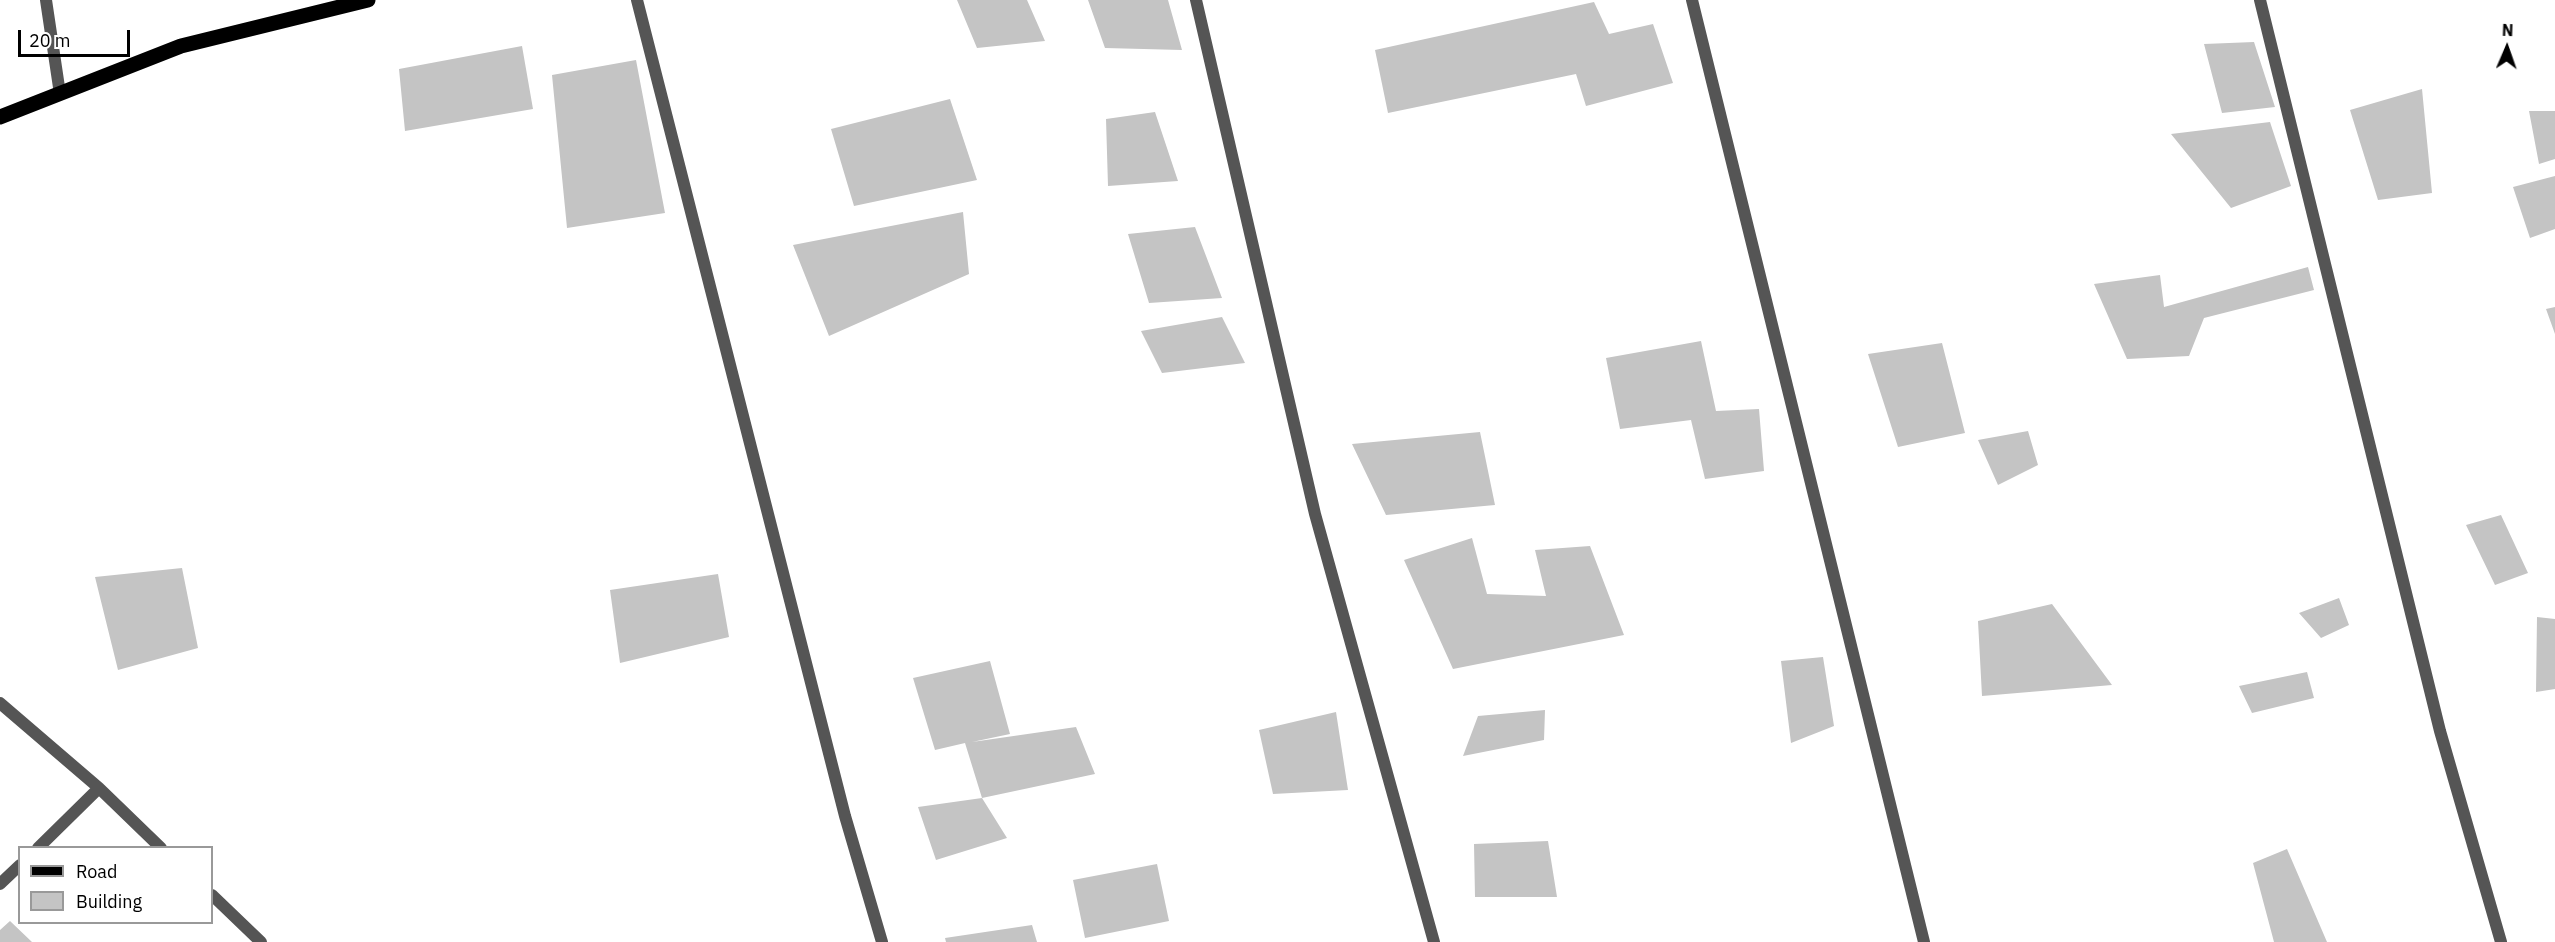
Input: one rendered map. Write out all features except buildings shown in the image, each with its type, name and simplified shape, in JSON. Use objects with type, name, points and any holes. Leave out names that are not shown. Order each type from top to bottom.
[{"type":"main road","points":[[0,117],[182,46],[328,5],[368,0]]},
{"type":"street","points":[[46,0],[60,93]]},
{"type":"street","points":[[637,0],[845,816],[882,942]]},
{"type":"street","points":[[1196,0],[1315,514],[1434,942]]},
{"type":"street","points":[[1692,0],[1924,942]]},
{"type":"street","points":[[2260,0],[2440,731],[2500,942]]},
{"type":"street","points":[[0,703],[99,788],[159,846]]},
{"type":"street","points":[[40,846],[99,788]]},
{"type":"street","points":[[0,884],[18,867]]},
{"type":"street","points":[[213,896],[261,942]]}]
